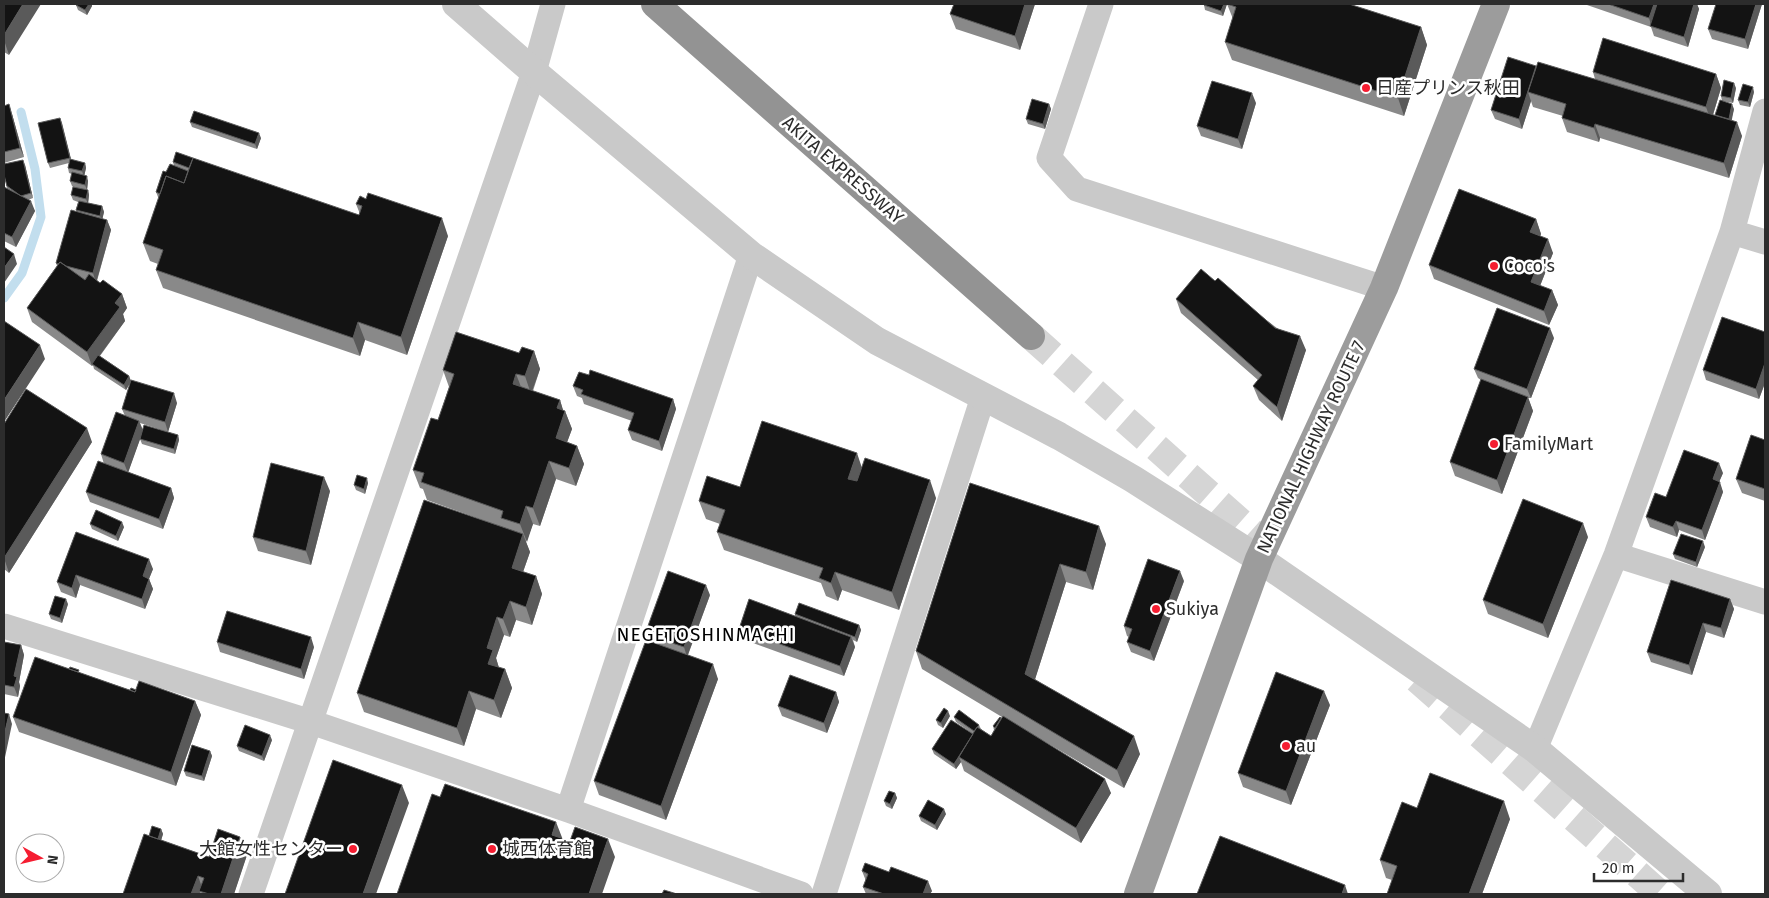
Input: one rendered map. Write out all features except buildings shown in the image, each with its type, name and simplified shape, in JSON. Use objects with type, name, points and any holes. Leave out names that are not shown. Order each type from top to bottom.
[{"type":"highway","name":"AKITA EXPRESSWAY","points":[[654,4],[1031,336]]},
{"type":"highway","points":[[679,4],[781,98],[863,187]]},
{"type":"highway","name":"NATIONAL HIGHWAY ROUTE 7","points":[[1138,894],[1259,559],[1384,288],[1496,4]]},
{"type":"street","points":[[456,4],[751,255],[877,341],[1059,436],[1133,479],[1259,559],[1535,749],[1708,894]]},
{"type":"street","points":[[251,894],[534,72],[553,4]]},
{"type":"street","points":[[1101,4],[1049,158],[1077,189],[1384,288]]},
{"type":"street","points":[[1535,749],[1616,555],[1732,232],[1765,111]]},
{"type":"street","points":[[1732,232],[1765,242]]},
{"type":"street","points":[[568,810],[751,255]]},
{"type":"street","points":[[824,894],[983,396]]},
{"type":"street","points":[[1616,555],[1765,602]]},
{"type":"street","points":[[4,626],[310,722],[568,810],[801,894]]},
{"type":"waterway","points":[[4,298],[22,273],[41,217],[35,169],[21,112]]},
{"type":"tunnel","points":[[1031,336],[1282,559]]},
{"type":"tunnel","points":[[1417,679],[1660,894]]},
{"type":"place","name":"日産プリンス秋田","points":[[1366,88]]},
{"type":"place","name":"Coco's","points":[[1494,266]]},
{"type":"place","name":"FamilyMart","points":[[1494,444]]},
{"type":"place","name":"Sukiya","points":[[1156,609]]},
{"type":"place","name":"au","points":[[1286,746]]},
{"type":"place","name":"大館女性センター","points":[[353,849]]},
{"type":"place","name":"城西体育館","points":[[492,849]]},
{"type":"district","name":"NEGETOSHINMACHI","points":[[706,634]]}]
